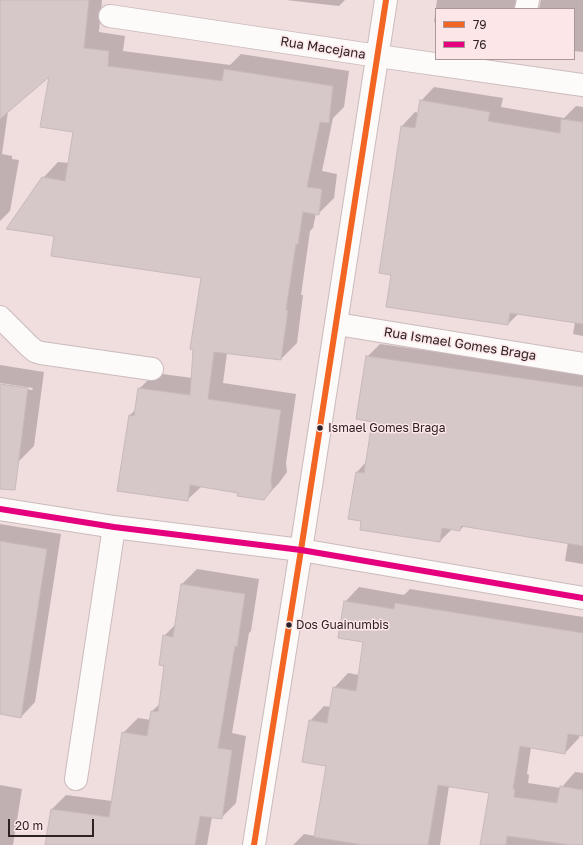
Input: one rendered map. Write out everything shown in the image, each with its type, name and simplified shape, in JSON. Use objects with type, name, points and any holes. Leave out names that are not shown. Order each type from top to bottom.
[{"type":"street","points":[[254,845],[337,324],[386,0]]},
{"type":"street","name":"Rua Macejana","points":[[110,16],[378,56],[516,67],[583,84]]},
{"type":"street","points":[[0,317],[35,351],[152,369]]},
{"type":"street","name":"Rua Ismael Gomes Braga","points":[[337,324],[583,364]]},
{"type":"street","points":[[0,509],[114,527],[301,550],[583,598]]},
{"type":"street","points":[[76,778],[114,527]]},
{"type":"building","points":[[0,0],[89,0],[84,48],[109,51],[108,66],[222,81],[224,69],[333,86],[329,123],[320,122],[307,187],[322,189],[319,215],[303,212],[298,245],[296,244],[286,310],[288,311],[281,360],[214,352],[208,399],[281,410],[271,480],[272,489],[264,500],[237,496],[238,493],[190,485],[188,501],[117,491],[129,415],[134,416],[138,388],[190,395],[193,350],[190,349],[201,278],[51,256],[54,236],[6,229],[42,177],[65,181],[73,132],[40,127],[49,77],[0,119]]},
{"type":"building","points":[[420,100],[490,112],[488,121],[560,133],[561,119],[583,122],[583,324],[510,313],[508,325],[386,307],[391,275],[379,273],[401,126],[415,128]]},
{"type":"building","points":[[366,356],[583,387],[583,546],[461,526],[460,531],[442,528],[440,542],[360,530],[361,521],[348,519],[356,472],[364,473],[372,422],[356,419]]},
{"type":"building","points":[[0,384],[28,388],[15,490],[0,489]]},
{"type":"building","points":[[0,541],[47,549],[21,718],[0,714]]},
{"type":"building","points":[[181,584],[245,594],[237,647],[235,646],[218,748],[232,750],[222,819],[200,816],[195,845],[45,845],[51,809],[109,817],[122,732],[147,736],[151,711],[158,712],[164,666],[159,665],[163,635],[173,637]]},
{"type":"building","points":[[344,601],[394,609],[395,603],[583,633],[583,736],[568,734],[565,754],[520,746],[513,789],[515,789],[514,797],[557,803],[560,786],[583,790],[583,845],[571,845],[507,836],[506,845],[480,845],[489,793],[438,785],[428,845],[363,845],[314,837],[326,766],[302,762],[309,720],[327,723],[333,687],[356,691],[363,642],[338,638]]},
{"type":"transit line","name":"79","points":[[254,845],[386,0]]},
{"type":"transit line","name":"76","points":[[0,509],[114,527],[301,550],[583,598]]},
{"type":"place","name":"Ismael Gomes Braga","points":[[320,428]]},
{"type":"place","name":"Dos Guainumbis","points":[[289,625]]}]
